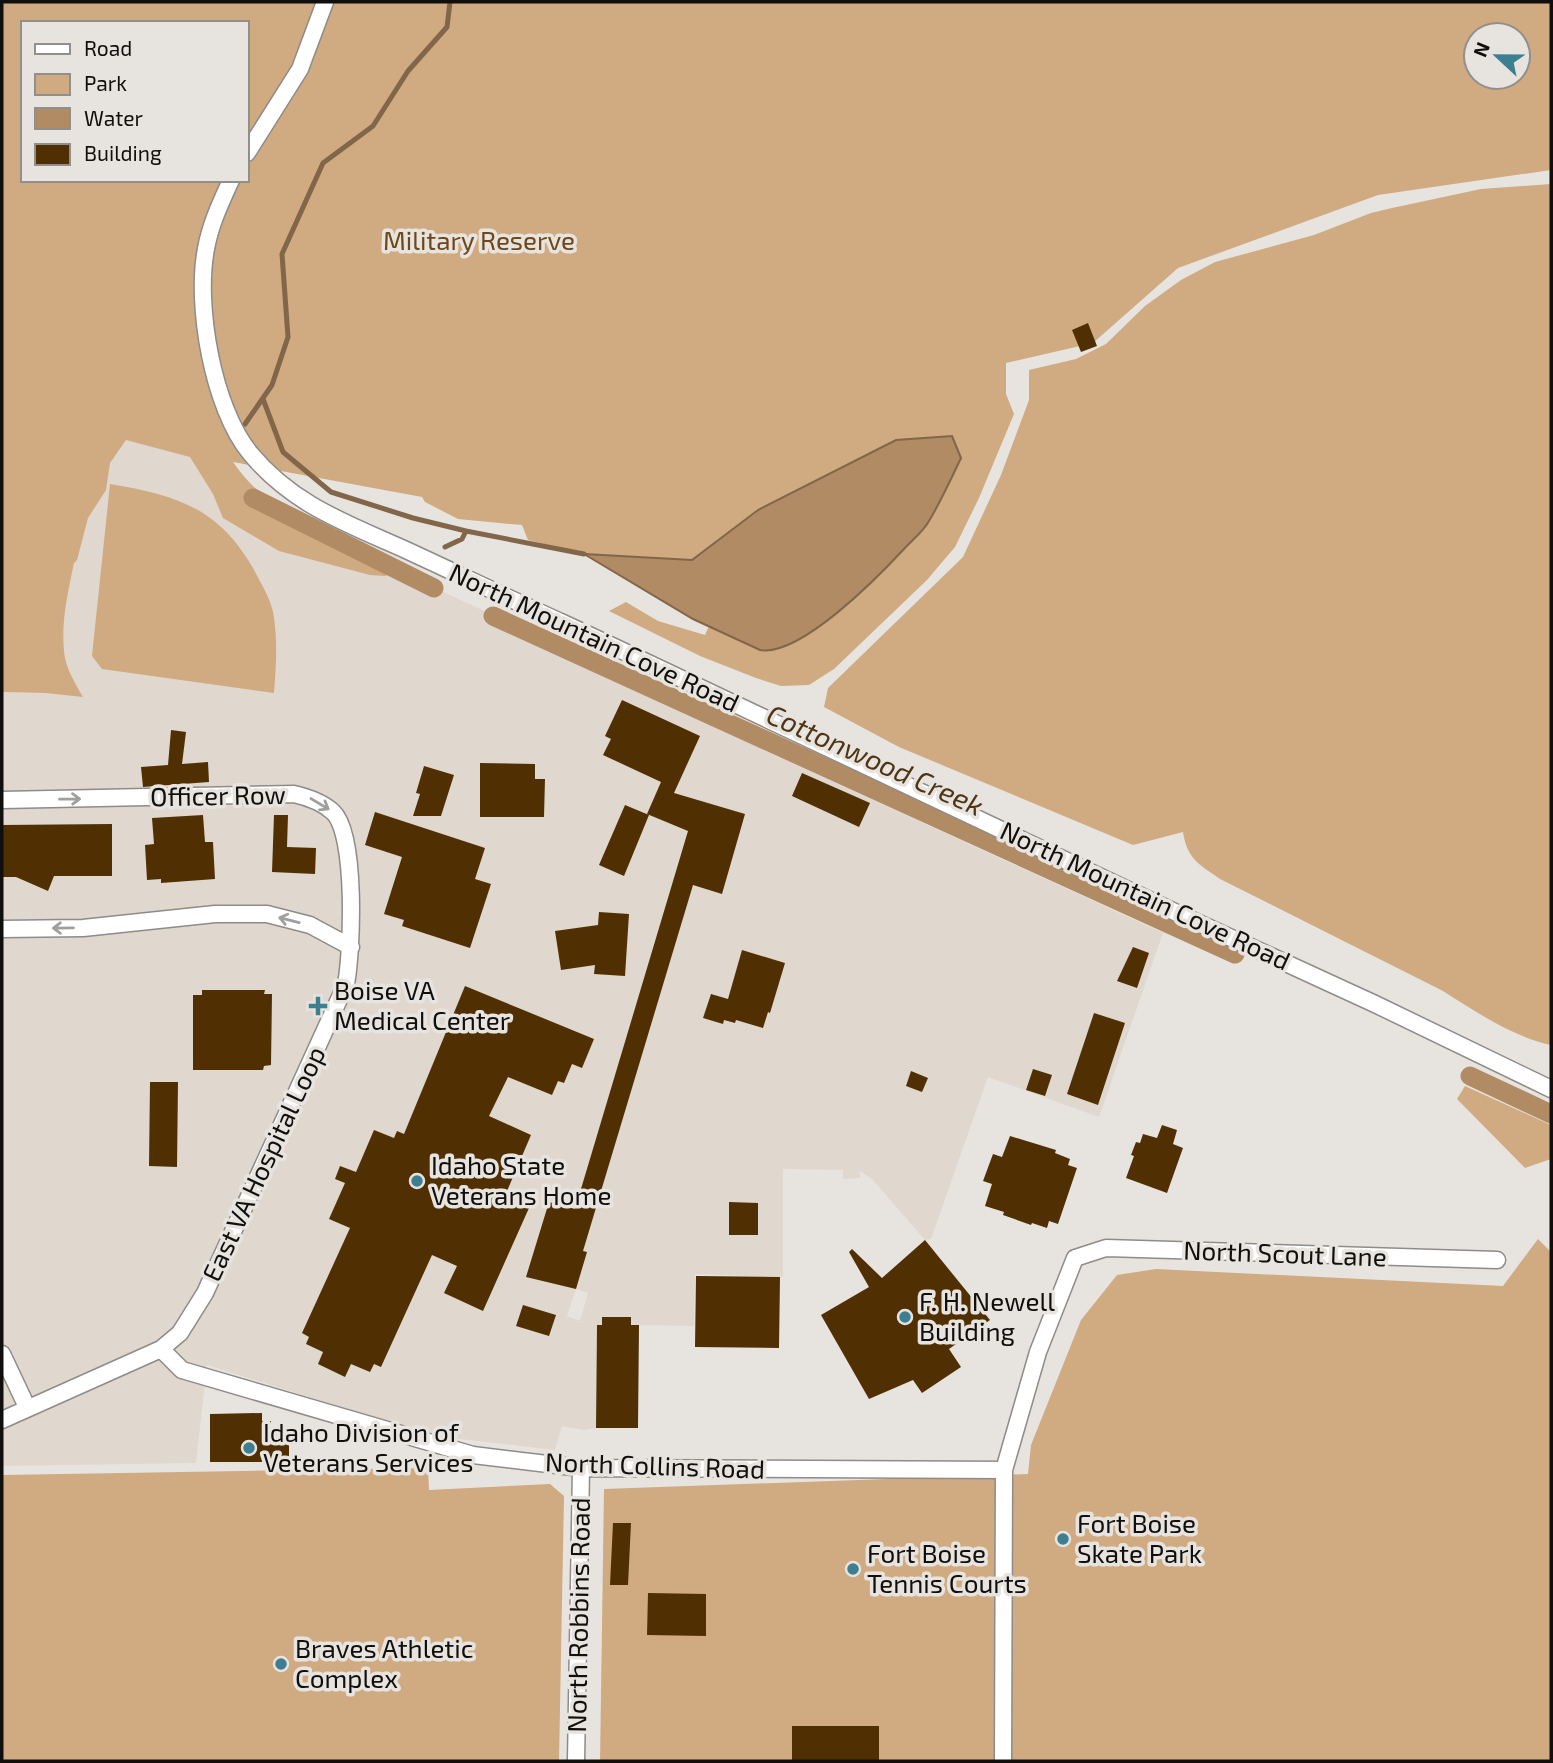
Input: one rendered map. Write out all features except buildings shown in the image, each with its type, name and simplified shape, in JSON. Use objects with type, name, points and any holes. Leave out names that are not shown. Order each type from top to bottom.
[{"type":"street","points":[[248,151],[300,69],[325,2]]},
{"type":"street","name":"North Mountain Cove Road","points":[[229,182],[206,249],[204,303],[214,372],[233,430],[249,452],[287,489],[307,504],[336,520],[591,636],[1363,998],[1551,1089]]},
{"type":"street","name":"Officer Row","points":[[2,800],[294,794],[310,798],[334,813],[344,833],[350,889],[351,947]]},
{"type":"street","points":[[2,929],[83,928],[215,915],[267,915],[310,925],[351,947]]},
{"type":"street","name":"East VA Hospital Loop","points":[[160,1349],[180,1333],[205,1293],[346,984],[351,947]]},
{"type":"street","name":"North Scout Lane","points":[[1004,1470],[1038,1352],[1075,1258],[1106,1248],[1497,1259]]},
{"type":"street","points":[[2,1420],[160,1349]]},
{"type":"street","name":"North Collins Road","points":[[160,1349],[182,1370],[473,1455],[581,1468],[1004,1470]]},
{"type":"street","points":[[2,1354],[27,1407]]},
{"type":"street","name":"North Robbins Road","points":[[576,1761],[581,1468]]},
{"type":"street","points":[[1003,1761],[1004,1470]]},
{"type":"shaded area","name":"Boise VA Medical Center","points":[[125,436],[207,457],[247,500],[720,721],[718,729],[1163,933],[1099,1117],[988,1077],[931,1239],[925,1240],[873,1180],[860,1171],[860,1178],[843,1179],[843,1170],[783,1169],[783,1277],[695,1274],[694,1326],[631,1325],[631,1317],[602,1317],[602,1325],[597,1325],[596,1428],[583,1430],[562,1426],[555,1450],[435,1436],[207,1365],[196,1463],[2,1466],[2,692],[45,693],[95,470]],"holes":[[[576,1289],[588,1293],[580,1321],[567,1316]]]},
{"type":"green space","name":"Military Reserve","points":[[2,2],[1551,2],[1551,170],[1378,195],[1178,268],[1093,343],[1006,363],[1006,394],[1014,414],[955,547],[927,580],[834,669],[809,685],[781,686],[756,678],[700,656],[609,611],[626,602],[658,621],[705,635],[709,626],[768,651],[952,436],[896,440],[758,510],[692,560],[584,554],[528,540],[522,525],[458,519],[425,502],[422,497],[233,462],[248,481],[284,512],[390,566],[386,576],[370,575],[279,551],[223,518],[213,494],[190,457],[126,440],[110,463],[106,490],[88,518],[67,596],[63,629],[65,657],[83,697],[2,692]]},
{"type":"green space","points":[[1551,184],[1551,1045],[1509,1030],[1443,991],[1220,879],[1191,855],[1183,832],[1133,845],[899,747],[824,707],[828,688],[963,557],[1001,475],[1029,400],[1029,370],[1076,359],[1106,344],[1145,306],[1181,280],[1215,262],[1314,235],[1371,213],[1392,208],[1481,189]]},
{"type":"green space","points":[[110,484],[155,493],[193,507],[225,531],[239,547],[253,568],[273,612],[276,643],[274,693],[102,669],[92,656]]},
{"type":"green space","points":[[1465,1086],[1551,1125],[1551,1159],[1525,1168],[1457,1099]]},
{"type":"green space","points":[[1538,1239],[1551,1252],[1551,1761],[600,1761],[604,1489],[1028,1474],[1031,1445],[1081,1320],[1117,1275],[1156,1269],[1503,1286]]},
{"type":"green space","name":"Braves Athletic Complex","points":[[428,1468],[429,1490],[550,1484],[564,1496],[559,1761],[2,1761],[2,1475]]},
{"type":"water","points":[[952,436],[961,458],[924,529],[837,613],[796,641],[777,649],[760,650],[693,619],[584,554],[692,560],[758,510],[896,440]]},
{"type":"waterway","name":"Cottonwood Creek","points":[[245,424],[272,385],[288,337],[282,254],[323,163],[373,126],[408,71],[447,27],[450,2]]},
{"type":"waterway","points":[[263,399],[283,452],[331,492],[413,518],[466,531]]},
{"type":"waterway","name":"Cottonwood Creek","points":[[253,498],[434,588]]},
{"type":"waterway","points":[[445,547],[462,539],[466,531],[584,554]]},
{"type":"waterway","name":"Cottonwood Creek","points":[[493,616],[1235,954]]},
{"type":"waterway","name":"Cottonwood Creek","points":[[1470,1076],[1551,1114]]},
{"type":"place","name":"Boise VA Medical Center","points":[[318,1006]]},
{"type":"place","name":"Idaho State Veterans Home","points":[[417,1181]]},
{"type":"place","name":"F. H. Newell Building","points":[[905,1317]]},
{"type":"place","name":"Idaho Division of Veterans Services","points":[[249,1448]]},
{"type":"place","name":"Fort Boise Skate Park","points":[[1063,1539]]},
{"type":"place","name":"Fort Boise Tennis Courts","points":[[853,1569]]},
{"type":"place","name":"Braves Athletic Complex","points":[[281,1664]]}]
